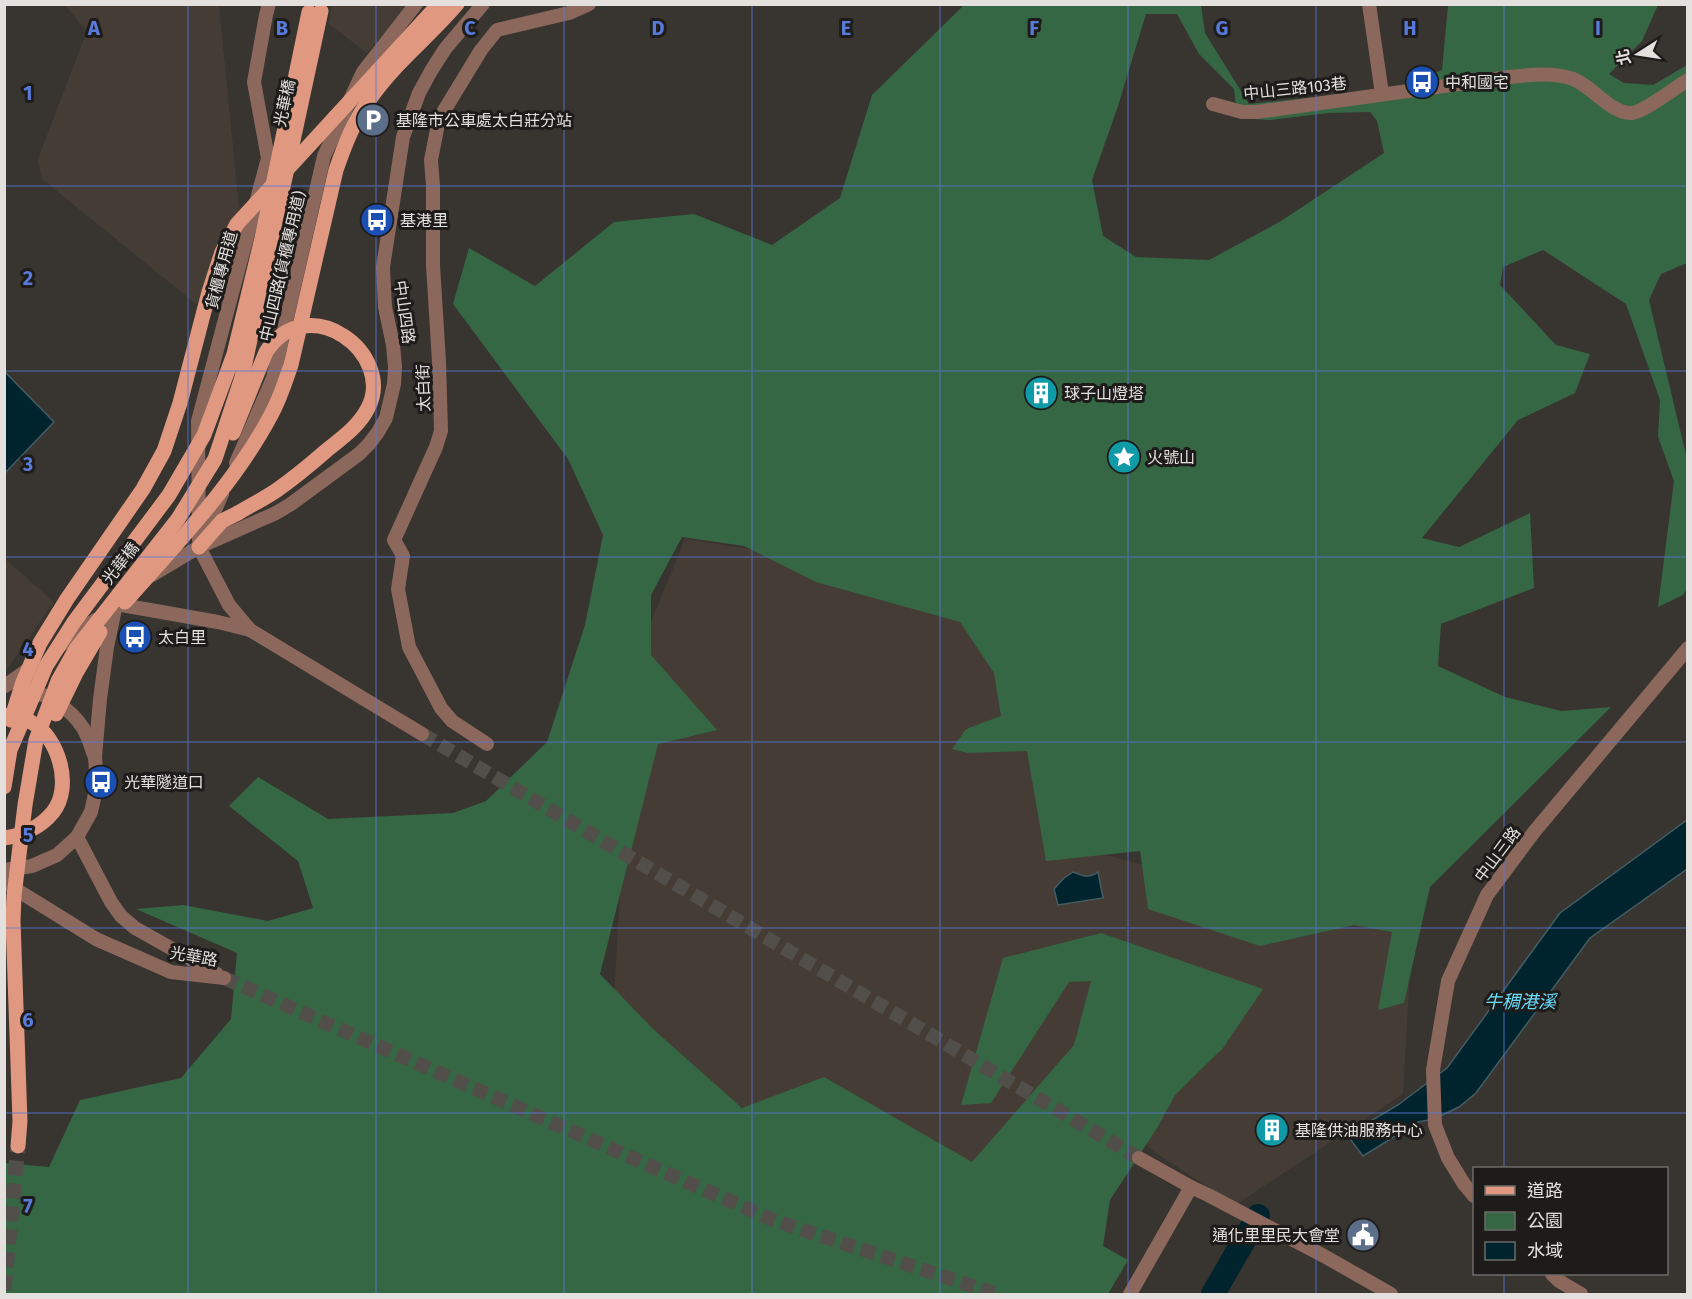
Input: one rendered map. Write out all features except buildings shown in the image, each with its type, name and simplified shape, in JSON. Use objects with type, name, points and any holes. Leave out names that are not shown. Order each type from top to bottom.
[{"type":"main road","points":[[10,750],[10,720],[22,682],[40,643],[67,599],[143,489],[164,451],[180,403],[209,292],[222,252],[237,224],[439,4]]},
{"type":"main road","points":[[30,782],[59,706],[103,627],[201,515],[253,447],[271,415],[282,393],[291,364],[336,171],[345,143],[372,95],[457,4]]},
{"type":"main road","name":"光華橋","points":[[4,787],[10,750],[46,666],[74,622],[169,495],[204,435],[234,354],[316,8]]},
{"type":"main road","name":"光華橋","points":[[18,1146],[20,1121],[14,896],[25,805],[36,741],[58,681],[76,650],[178,519],[215,459],[242,377],[316,8]]},
{"type":"main road","points":[[199,547],[222,521],[279,488],[347,435],[363,416],[372,400],[373,380],[371,370],[360,350],[344,335],[326,327],[298,326],[281,334],[266,352],[235,430],[204,478]]},
{"type":"main road","points":[[4,715],[30,721],[41,729],[57,754],[62,772],[61,794],[53,812],[27,832],[4,838]]},
{"type":"street","name":"貨櫃專用道","points":[[199,547],[198,421],[268,158],[254,82],[269,4]]},
{"type":"street","name":"中山四路(貨櫃專用道)","points":[[199,547],[273,378],[324,156],[363,72],[416,4]]},
{"type":"street","name":"中山四路","points":[[5,686],[116,604],[133,586],[199,547],[276,513],[291,504],[369,444],[386,418],[394,384],[393,345],[385,307],[383,267],[404,138],[419,93],[431,71],[445,49],[483,4]]},
{"type":"street","name":"太白街","points":[[487,744],[452,721],[441,708],[409,647],[398,590],[403,556],[394,540],[441,431],[433,265],[431,160],[439,119],[481,50],[496,30],[569,14],[589,4]]},
{"type":"street","points":[[1369,4],[1382,94]]},
{"type":"street","name":"中山三路103巷","points":[[1213,104],[1242,112],[1257,112],[1545,74],[1574,79],[1619,111],[1632,113],[1688,80]]},
{"type":"street","points":[[199,547],[229,605],[250,630]]},
{"type":"street","points":[[4,870],[32,866],[57,855],[77,837],[91,812],[97,785],[95,757],[100,699],[116,604],[250,630],[422,734]]},
{"type":"street","name":"中山三路","points":[[1473,1195],[1448,1158],[1435,1125],[1433,1076],[1448,981],[1487,895],[1534,832],[1688,648]]},
{"type":"street","points":[[5,686],[35,691],[62,706],[83,728],[95,757]]},
{"type":"street","name":"光華路","points":[[4,882],[96,939],[171,972],[224,978],[135,928],[121,916],[111,902],[77,837]]},
{"type":"street","points":[[1139,1158],[1391,1294]]},
{"type":"street","points":[[1130,1294],[1191,1187]]},
{"type":"street","points":[[1553,1275],[1581,1294]]},
{"type":"shaded area","points":[[65,5],[219,5],[242,239],[196,304],[42,179],[38,160],[87,31]]},
{"type":"shaded area","points":[[332,5],[409,5],[367,53],[329,24]]},
{"type":"shaded area","points":[[685,539],[979,585],[1059,843],[1412,934],[1403,1094],[1235,1205],[1153,1151],[1098,1103],[977,1230],[612,1038],[632,668]]},
{"type":"shaded area","points":[[5,559],[54,602],[5,672]]},
{"type":"green space","points":[[964,5],[1201,5],[1205,33],[1249,104],[1394,89],[1442,70],[1448,5],[1658,5],[1642,41],[1609,74],[1624,83],[1653,85],[1687,65],[1687,263],[1661,274],[1649,300],[1686,455],[1687,589],[1683,595],[1658,607],[1674,481],[1658,437],[1660,400],[1626,304],[1543,250],[1503,267],[1500,285],[1556,345],[1590,354],[1575,393],[1518,420],[1422,538],[1459,547],[1530,513],[1534,588],[1441,624],[1438,666],[1505,697],[1561,711],[1611,707],[1430,887],[1404,1003],[1378,1010],[1392,932],[1354,925],[1260,946],[1148,909],[1140,851],[1046,861],[1027,751],[968,753],[952,749],[966,729],[1001,716],[994,673],[960,622],[816,582],[744,546],[682,537],[651,595],[651,655],[717,730],[658,744],[600,974],[653,1029],[742,1108],[824,1077],[972,1162],[1074,1045],[1091,981],[1069,982],[991,1103],[961,1105],[1003,958],[1101,933],[1263,989],[1223,1048],[1175,1095],[1157,1128],[1110,1200],[1103,1246],[1128,1260],[1108,1294],[5,1294],[4,1163],[49,1167],[80,1100],[181,1078],[231,1019],[237,953],[136,909],[183,905],[268,921],[313,908],[298,861],[229,806],[258,777],[328,819],[453,813],[486,801],[547,742],[585,625],[603,535],[568,459],[453,304],[469,248],[535,286],[614,222],[694,214],[772,245],[840,198],[872,95]],"holes":[[[1146,14],[1177,14],[1199,54],[1234,89],[1237,118],[1270,120],[1328,113],[1370,112],[1377,121],[1384,153],[1281,221],[1209,260],[1136,257],[1103,236],[1092,180],[1117,109]]]},
{"type":"water","points":[[5,372],[54,422],[4,473]]},
{"type":"water","name":"牛稠港溪","points":[[1687,820],[1687,869],[1590,938],[1476,1093],[1459,1107],[1434,1119],[1418,1122],[1363,1156],[1347,1135],[1398,1105],[1447,1068],[1560,913]]},
{"type":"water","points":[[1073,872],[1089,876],[1098,872],[1103,898],[1058,905],[1054,889]]},
{"type":"waterway","name":"牛稠港溪","points":[[1213,1294],[1258,1216]]},
{"type":"tunnel","points":[[422,734],[1139,1158]]},
{"type":"tunnel","points":[[224,978],[773,1220],[997,1294]]},
{"type":"tunnel","points":[[4,1290],[18,1146]]},
{"type":"place","name":"中和國宅","points":[[1422,82]]},
{"type":"place","name":"基隆市公車處太白莊分站","points":[[373,120]]},
{"type":"place","name":"基港里","points":[[377,220]]},
{"type":"place","name":"球子山燈塔","points":[[1041,393]]},
{"type":"place","name":"火號山","points":[[1124,457]]},
{"type":"place","name":"太白里","points":[[135,637]]},
{"type":"place","name":"光華隧道口","points":[[101,782]]},
{"type":"place","name":"基隆供油服務中心","points":[[1272,1130]]},
{"type":"place","name":"通化里里民大會堂","points":[[1363,1235]]}]
